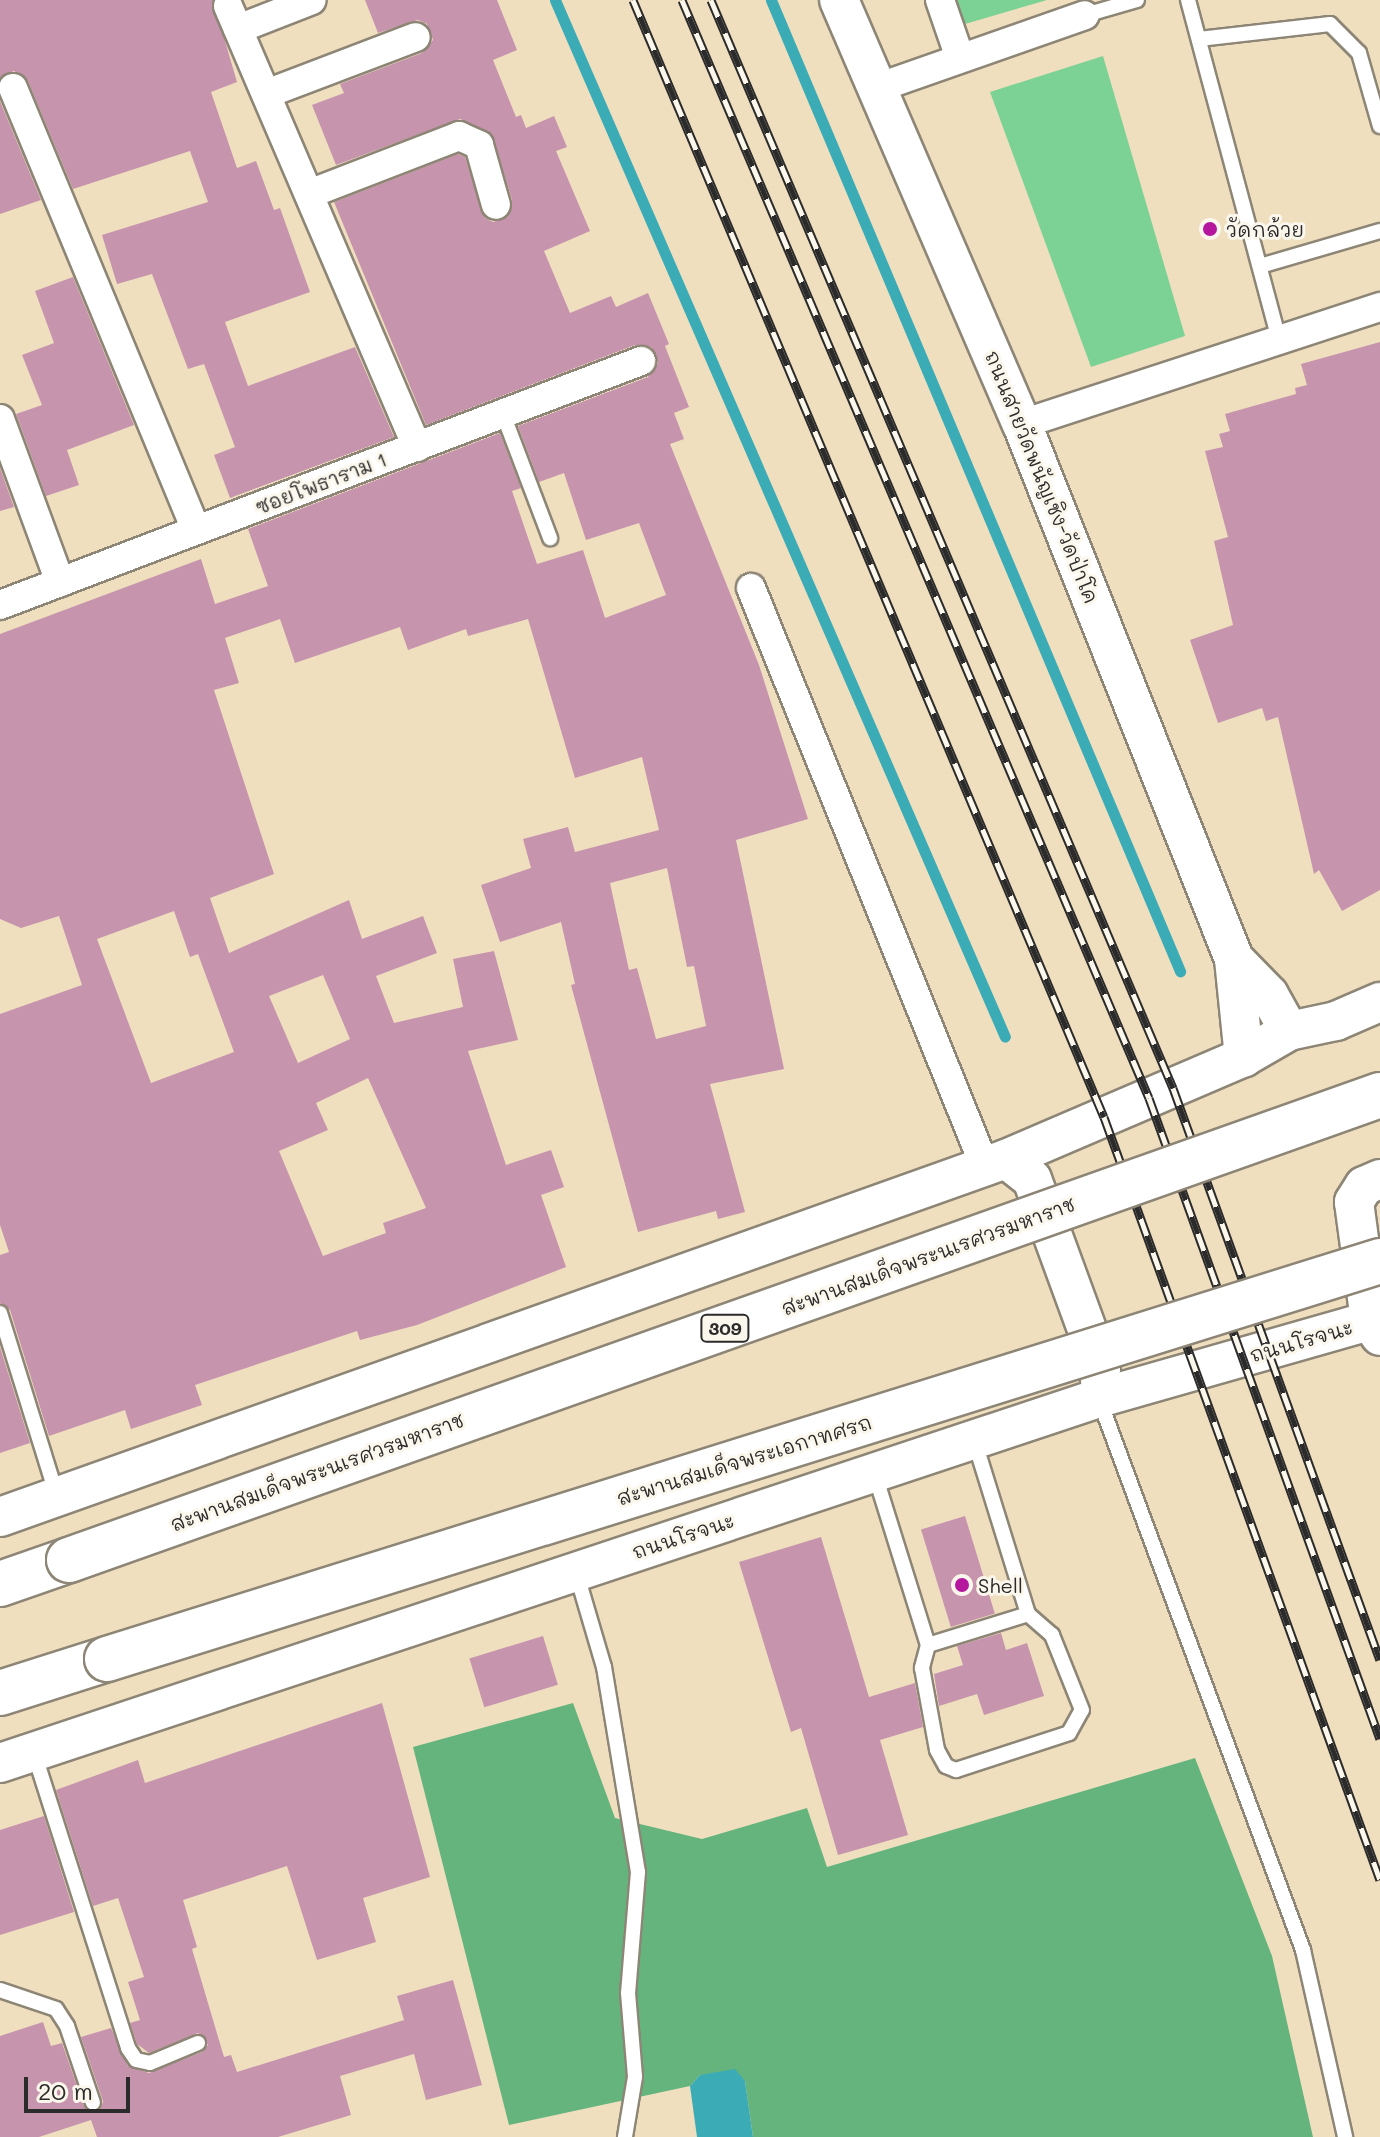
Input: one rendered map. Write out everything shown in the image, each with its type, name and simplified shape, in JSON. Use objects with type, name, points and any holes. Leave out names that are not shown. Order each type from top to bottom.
[{"type":"main road","name":"ถนนสายวัดพนัญเชิง-วัดป่าโค","points":[[839,0],[1022,424],[1234,959],[1244,1057]]},
{"type":"main road","name":"ถนนสายวัดพนัญเชิง-วัดป่าโค","points":[[1234,959],[1269,995],[1289,1031]]},
{"type":"main road","points":[[0,1517],[996,1163],[1244,1057],[1289,1031],[1336,1021],[1380,1002]]},
{"type":"main road","name":"สะพานสมเด็จพระนเรศวรมหาราช","points":[[0,1584],[1380,1095]]},
{"type":"main road","points":[[996,1163],[1032,1179],[1101,1368],[1099,1398]]},
{"type":"main road","points":[[1375,1329],[1374,1261],[1354,1202],[1364,1186],[1380,1179]]},
{"type":"main road","name":"สะพานสมเด็จพระเอกาทศรถ","points":[[0,1693],[1374,1261]]},
{"type":"main road","name":"ถนนโรจนะ","points":[[17,1758],[1099,1398],[1375,1329]]},
{"type":"street","points":[[312,0],[233,18],[417,447]]},
{"type":"street","points":[[940,0],[960,58]]},
{"type":"street","points":[[877,88],[1085,15]]},
{"type":"street","points":[[266,94],[416,37]]},
{"type":"street","points":[[13,88],[196,530]]},
{"type":"street","points":[[309,194],[459,136],[479,145],[496,205]]},
{"type":"street","points":[[1022,424],[1380,307]]},
{"type":"street","name":"ซอยโพธาราม 1","points":[[0,605],[641,361]]},
{"type":"street","points":[[0,419],[60,582]]},
{"type":"street","points":[[751,588],[996,1163]]},
{"type":"lane","points":[[1085,15],[1137,0]]},
{"type":"lane","points":[[1188,0],[1279,339]]},
{"type":"lane","points":[[1199,39],[1330,24],[1359,53],[1380,126]]},
{"type":"lane","points":[[1260,266],[1380,231]]},
{"type":"lane","points":[[503,414],[550,538]]},
{"type":"lane","points":[[0,1313],[57,1497]]},
{"type":"lane","points":[[1099,1398],[1303,1950],[1345,2137]]},
{"type":"lane","points":[[875,1473],[928,1645],[922,1668],[937,1750],[946,1766],[956,1770],[1069,1733],[1079,1722],[1082,1710],[1052,1635],[1028,1614],[974,1440]]},
{"type":"lane","points":[[576,1572],[604,1667],[638,1872],[628,1993],[635,2077],[625,2137]]},
{"type":"lane","points":[[928,1645],[1028,1614]]},
{"type":"lane","points":[[17,1758],[128,2048],[136,2060],[150,2063],[198,2043]]},
{"type":"lane","points":[[0,1990],[56,2009],[67,2026],[93,2103]]},
{"type":"green space","points":[[955,0],[1047,0],[965,24]]},
{"type":"green space","points":[[1103,56],[1185,336],[1091,367],[990,92]]},
{"type":"green space","points":[[573,1703],[615,1818],[702,1839],[807,1808],[827,1867],[1195,1758],[1272,1956],[1313,2137],[753,2137],[745,2081],[700,2075],[690,2086],[509,2125],[413,1747]]},
{"type":"water","points":[[735,2069],[745,2081],[753,2137],[697,2137],[690,2086],[700,2075]]},
{"type":"building","points":[[0,0],[213,0],[237,82],[211,92],[237,168],[256,161],[274,210],[280,208],[310,292],[225,322],[248,386],[355,347],[394,437],[230,498],[214,455],[235,447],[204,364],[188,369],[152,274],[117,284],[102,235],[208,202],[190,151],[73,189],[28,81],[14,71],[0,77]]},
{"type":"building","points":[[365,0],[497,0],[517,50],[493,60],[516,117],[521,115],[526,128],[554,116],[567,147],[556,151],[590,231],[544,251],[570,313],[611,296],[616,307],[648,293],[669,344],[665,346],[689,407],[674,413],[684,439],[670,444],[759,665],[808,819],[736,840],[784,1069],[710,1084],[745,1212],[718,1219],[716,1211],[638,1232],[571,985],[575,984],[561,922],[500,942],[481,885],[531,868],[523,839],[568,827],[575,852],[659,830],[642,757],[575,778],[528,619],[468,636],[466,629],[408,650],[400,627],[295,663],[280,619],[225,638],[239,683],[214,690],[274,874],[210,898],[229,953],[349,900],[362,939],[423,916],[437,953],[376,976],[394,1023],[463,1007],[453,959],[494,951],[518,1040],[468,1051],[506,1165],[551,1150],[564,1187],[541,1195],[566,1267],[417,1325],[360,1340],[357,1331],[195,1385],[202,1405],[131,1429],[125,1410],[49,1436],[10,1310],[0,1303],[0,1255],[9,1252],[0,1225],[0,1014],[82,985],[59,916],[21,928],[0,919],[0,634],[201,559],[215,604],[268,586],[248,529],[500,433],[521,488],[512,491],[537,564],[583,550],[605,618],[666,595],[639,523],[586,540],[564,473],[539,482],[518,426],[648,377],[658,363],[651,347],[635,345],[426,425],[334,202],[458,154],[465,157],[485,218],[493,222],[508,217],[512,200],[492,134],[460,119],[336,165],[312,105],[344,93],[340,84],[422,53],[433,40],[427,24],[418,20],[378,33]],"holes":[[[667,868],[687,967],[694,966],[706,1026],[656,1039],[637,968],[629,970],[610,883]],[[174,911],[190,957],[198,954],[234,1052],[151,1083],[97,939]],[[323,975],[350,1039],[298,1063],[269,996]],[[368,1078],[426,1208],[383,1223],[386,1233],[323,1256],[279,1151],[328,1130],[316,1103]]]},
{"type":"building","points":[[0,101],[41,200],[0,214]]},
{"type":"building","points":[[73,277],[134,425],[67,450],[79,485],[46,496],[16,414],[42,405],[22,355],[54,343],[35,291]]},
{"type":"building","points":[[1380,342],[1380,890],[1342,911],[1319,870],[1314,874],[1278,717],[1266,721],[1262,708],[1218,723],[1190,640],[1233,625],[1214,541],[1228,537],[1205,451],[1223,447],[1219,434],[1230,431],[1225,414],[1296,394],[1295,388],[1307,385],[1301,364]]},
{"type":"building","points":[[0,468],[14,507],[0,511]]},
{"type":"building","points":[[0,1347],[30,1443],[0,1453]]},
{"type":"building","name":"Shell","points":[[965,1516],[995,1614],[951,1627],[921,1529]]},
{"type":"building","points":[[821,1537],[869,1697],[915,1683],[923,1727],[880,1740],[908,1835],[838,1855],[801,1728],[791,1732],[739,1562]]},
{"type":"building","points":[[1001,1633],[1006,1650],[1027,1643],[1044,1696],[984,1715],[977,1694],[939,1706],[934,1674],[963,1665],[957,1646]]},
{"type":"building","points":[[543,1636],[558,1685],[484,1707],[469,1659]]},
{"type":"building","points":[[382,1703],[430,1877],[363,1898],[376,1942],[317,1960],[287,1866],[183,1900],[197,1947],[192,1949],[224,2057],[231,2055],[237,2072],[404,2020],[397,1996],[453,1980],[482,2085],[426,2100],[414,2054],[340,2076],[351,2115],[278,2137],[97,2137],[91,2120],[39,2137],[0,2137],[0,2036],[43,2022],[51,2046],[62,2043],[84,2106],[92,2113],[101,2109],[103,2101],[81,2037],[111,2028],[128,2066],[149,2073],[202,2052],[208,2045],[198,2033],[149,2053],[137,2044],[130,2023],[140,2020],[128,1982],[144,1977],[118,1898],[93,1906],[56,1790],[138,1760],[145,1783]]},
{"type":"building","points":[[44,1816],[74,1912],[0,1935],[0,1830]]},
{"type":"waterway","points":[[555,0],[1005,1037]]},
{"type":"waterway","points":[[771,0],[1180,971]]},
{"type":"railway","points":[[633,0],[1104,1117],[1380,1880]]},
{"type":"railway","points":[[682,0],[1149,1098],[1380,1739]]},
{"type":"railway","points":[[711,0],[1173,1088],[1380,1660]]},
{"type":"place","name":"วัดกล้วย","points":[[1210,229]]},
{"type":"place","name":"Shell","points":[[962,1585]]}]
